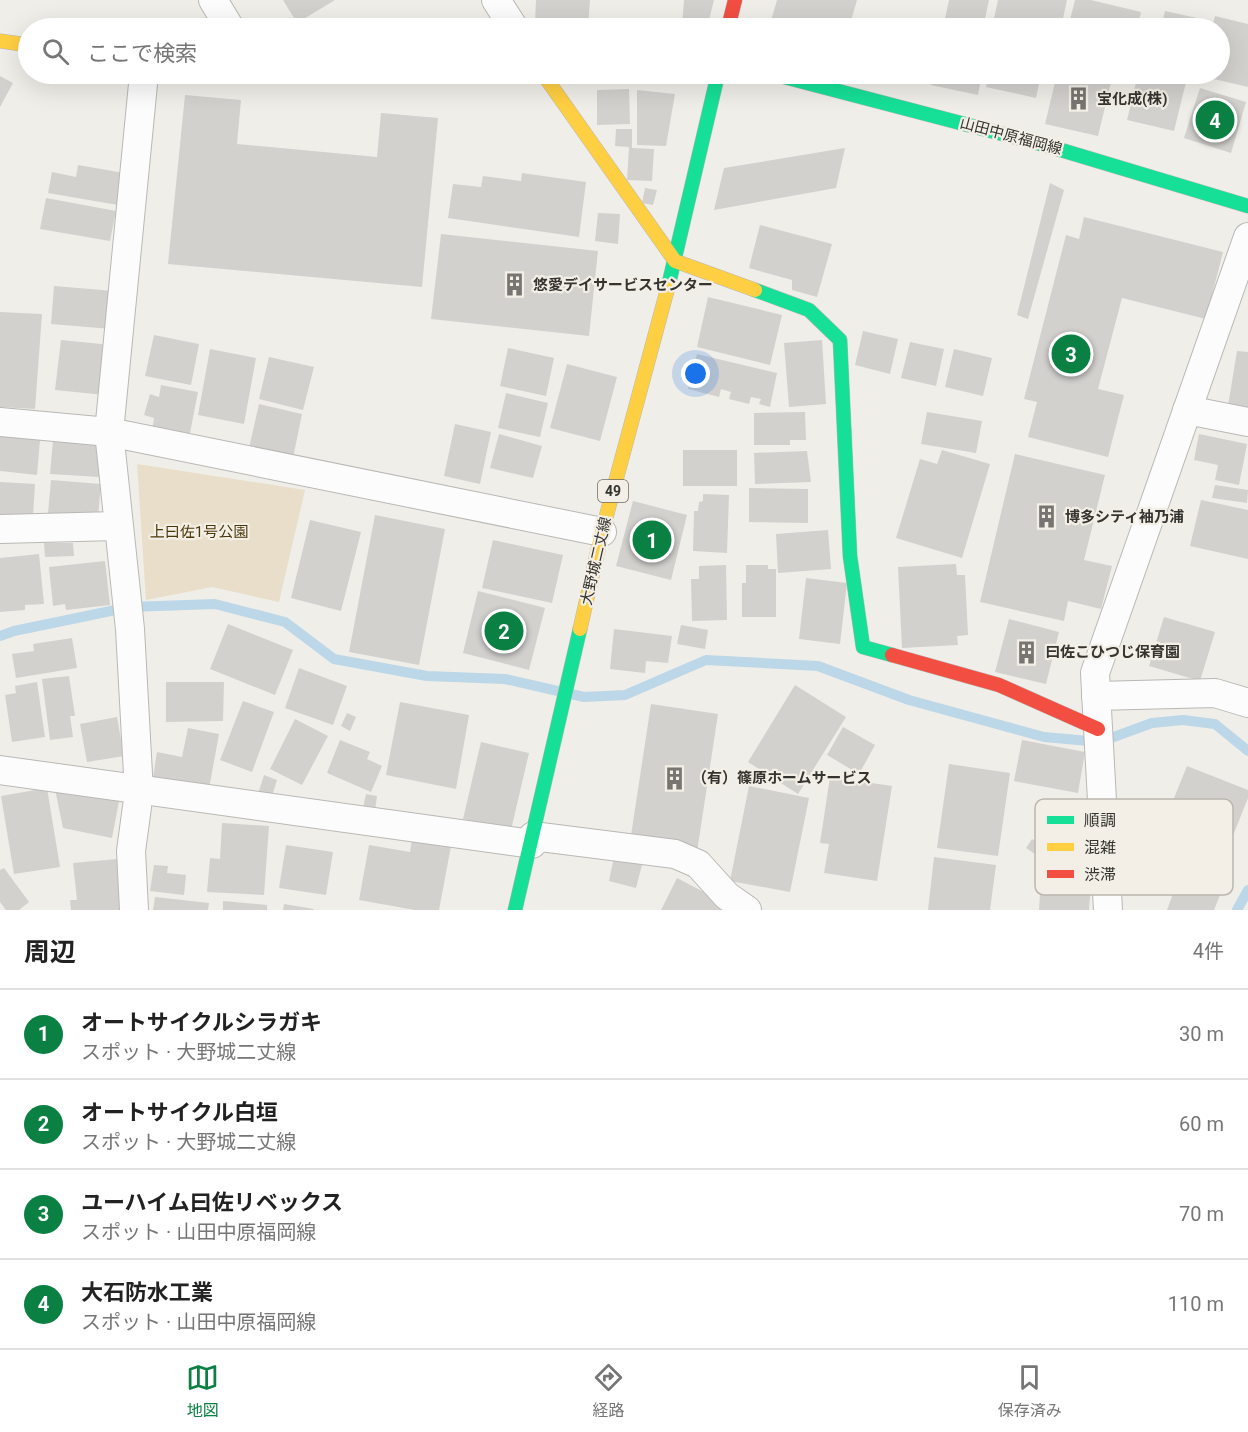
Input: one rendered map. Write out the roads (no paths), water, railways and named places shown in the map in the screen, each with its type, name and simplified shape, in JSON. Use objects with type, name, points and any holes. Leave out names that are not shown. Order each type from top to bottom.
[{"type":"main road","points":[[730,18],[735,0]]},
{"type":"main road","points":[[0,41],[18,44]]},
{"type":"main road","points":[[550,84],[675,261],[809,310],[840,340],[850,556],[863,647],[999,686],[1098,729]]},
{"type":"main road","name":"大野城二丈線","points":[[515,910],[602,532],[675,261],[716,84]]},
{"type":"main road","name":"山田中原福岡線","points":[[811,84],[1041,144],[1248,206]]},
{"type":"street","points":[[213,0],[224,18]]},
{"type":"street","points":[[496,0],[508,18]]},
{"type":"street","points":[[134,910],[131,851],[139,792],[128,615],[109,432],[143,84]]},
{"type":"street","points":[[1102,799],[1095,673],[1248,237]]},
{"type":"street","points":[[1188,410],[1248,422]]},
{"type":"street","points":[[0,422],[109,432],[602,532]]},
{"type":"street","points":[[0,530],[117,526]]},
{"type":"street","points":[[1096,696],[1215,693],[1248,703]]},
{"type":"street","points":[[1215,693],[1248,724]]},
{"type":"street","points":[[0,770],[139,792],[532,840],[675,854],[698,864],[727,896],[747,910]]},
{"type":"street","points":[[1107,895],[1108,910]]},
{"type":"waterway","points":[[0,636],[14,631],[130,607],[215,604],[285,622],[334,659],[427,676],[505,679],[584,697],[625,695],[706,660],[818,666],[909,700],[1044,737],[1100,742],[1152,723],[1183,720],[1215,724],[1248,751]]},
{"type":"waterway","points":[[1237,910],[1248,890]]},
{"type":"place","name":"宝化成(株)","points":[[1079,99]]},
{"type":"place","name":"大石防水工業","points":[[1215,120]]},
{"type":"place","name":"悠愛デイサービスセンター","points":[[515,285]]},
{"type":"place","name":"ユーハイム曰佐リベックス","points":[[1071,354]]},
{"type":"place","name":"博多シティ袖乃浦","points":[[1047,517]]},
{"type":"place","name":"オートサイクルシラガキ","points":[[652,540]]},
{"type":"place","name":"オートサイクル白垣","points":[[504,631]]},
{"type":"place","name":"曰佐こひつじ保育園","points":[[1027,652]]},
{"type":"place","name":"（有）篠原ホームサービス","points":[[674,778]]},
{"type":"park label","name":"上曰佐1号公園","points":[[199,532]]}]
